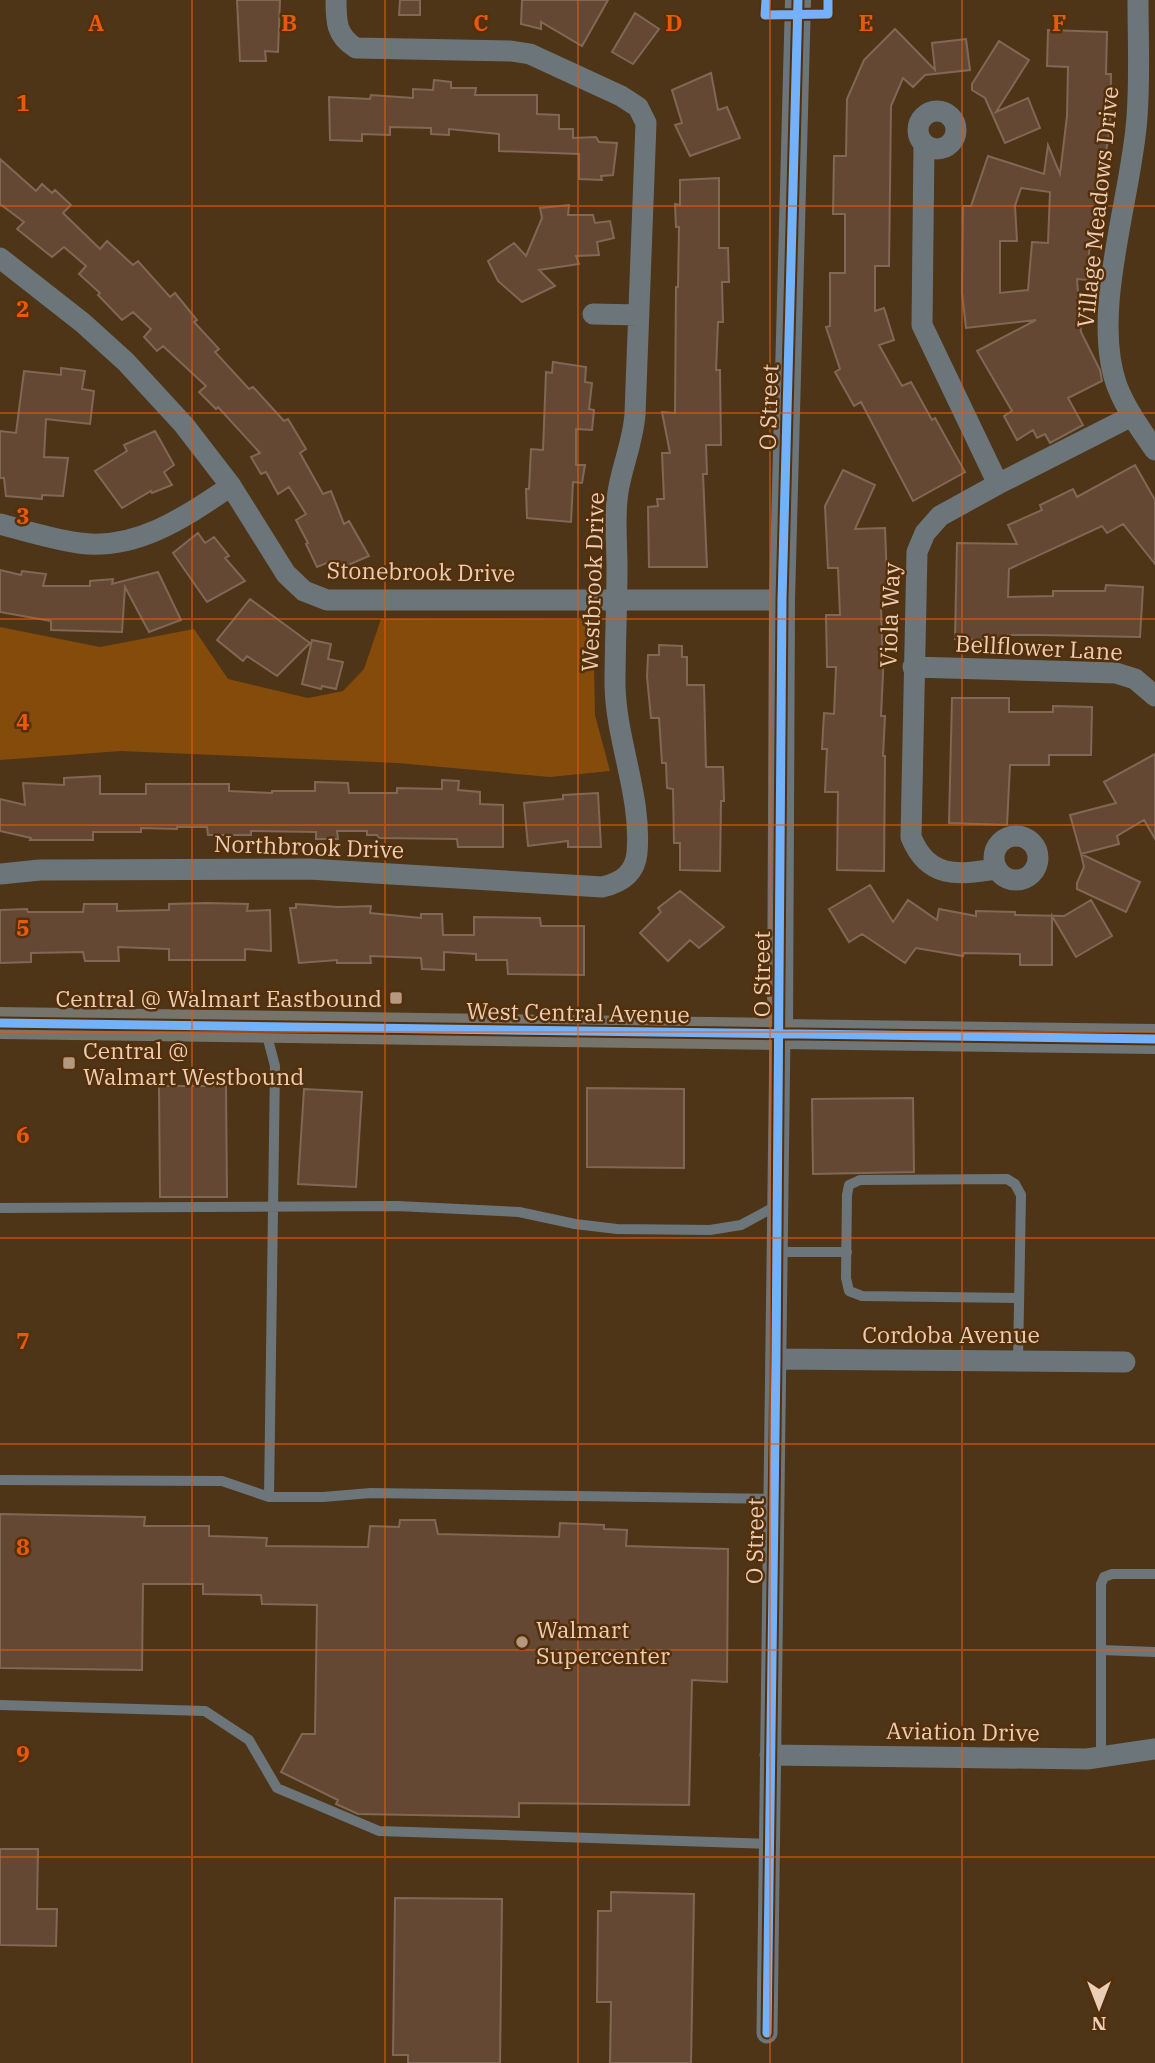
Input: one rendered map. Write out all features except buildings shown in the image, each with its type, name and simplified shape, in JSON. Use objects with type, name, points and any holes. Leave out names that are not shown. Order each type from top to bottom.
[{"type":"main road","name":"West Central Avenue","points":[[0,1023],[1155,1038]]},
{"type":"street","name":"Westbrook Drive","points":[[336,0],[337,29],[347,43],[356,48],[511,51],[530,54],[621,96],[638,107],[646,123],[633,437],[618,493],[615,685],[617,719],[631,782],[637,828],[637,855],[635,865],[617,884]]},
{"type":"street","name":"O Street","points":[[767,2033],[778,1205],[782,600],[798,0]]},
{"type":"street","name":"Village Meadows Drive","points":[[1138,0],[1146,119],[1117,245],[1108,330],[1110,358],[1117,386],[1132,416],[1155,450]]},
{"type":"street","points":[[924,144],[922,325],[998,484]]},
{"type":"street","name":"Stonebrook Drive","points":[[0,258],[83,323],[126,362],[184,425],[231,486],[286,574],[304,591],[327,600],[782,600]]},
{"type":"street","points":[[593,314],[639,315]]},
{"type":"street","name":"Viola Way","points":[[996,869],[947,872],[930,866],[918,853],[911,837],[917,552],[925,533],[940,516],[1132,416]]},
{"type":"street","points":[[0,524],[79,543],[107,544],[135,540],[183,518],[231,486]]},
{"type":"street","name":"Bellflower Lane","points":[[913,667],[1116,673],[1135,679],[1155,696]]},
{"type":"street","name":"Northbrook Drive","points":[[0,874],[40,870],[309,869],[602,887],[617,884]]},
{"type":"street","name":"Cordoba Avenue","points":[[776,1359],[1125,1362]]},
{"type":"street","name":"Aviation Drive","points":[[770,1755],[1087,1759],[1155,1749]]},
{"type":"lane","points":[[264,1026],[275,1066],[269,1497]]},
{"type":"lane","points":[[1017,1361],[1019,1298],[1021,1195],[1015,1184],[1007,1179],[860,1180],[849,1185],[846,1278],[849,1291],[862,1296],[1019,1298]]},
{"type":"lane","points":[[0,1208],[397,1206],[511,1211],[575,1224],[617,1229],[710,1230],[741,1225],[778,1205]]},
{"type":"lane","points":[[777,1252],[846,1252]]},
{"type":"lane","points":[[0,1480],[222,1481],[269,1497],[323,1497],[371,1493],[774,1499]]},
{"type":"lane","points":[[1101,1757],[1101,1584],[1104,1577],[1112,1574],[1155,1574]]},
{"type":"lane","points":[[1101,1650],[1155,1652]]},
{"type":"lane","points":[[0,1705],[205,1711],[249,1740],[278,1788],[379,1831],[769,1844]]},
{"type":"shaded area","points":[[381,619],[593,620],[595,715],[610,771],[550,777],[398,763],[121,751],[0,760],[0,627],[100,647],[194,629],[228,679],[308,698],[343,691],[364,669]]},
{"type":"cycle path","points":[[766,0],[765,15],[828,14],[828,0]]},
{"type":"cycle path","points":[[767,2033],[782,600],[798,0]]},
{"type":"cycle path","points":[[0,1023],[1155,1039]]},
{"type":"place","name":"Central @ Walmart Eastbound","points":[[396,998]]},
{"type":"place","name":"Central @ Walmart Westbound","points":[[69,1063]]},
{"type":"place","name":"Walmart Supercenter","points":[[522,1642]]}]
